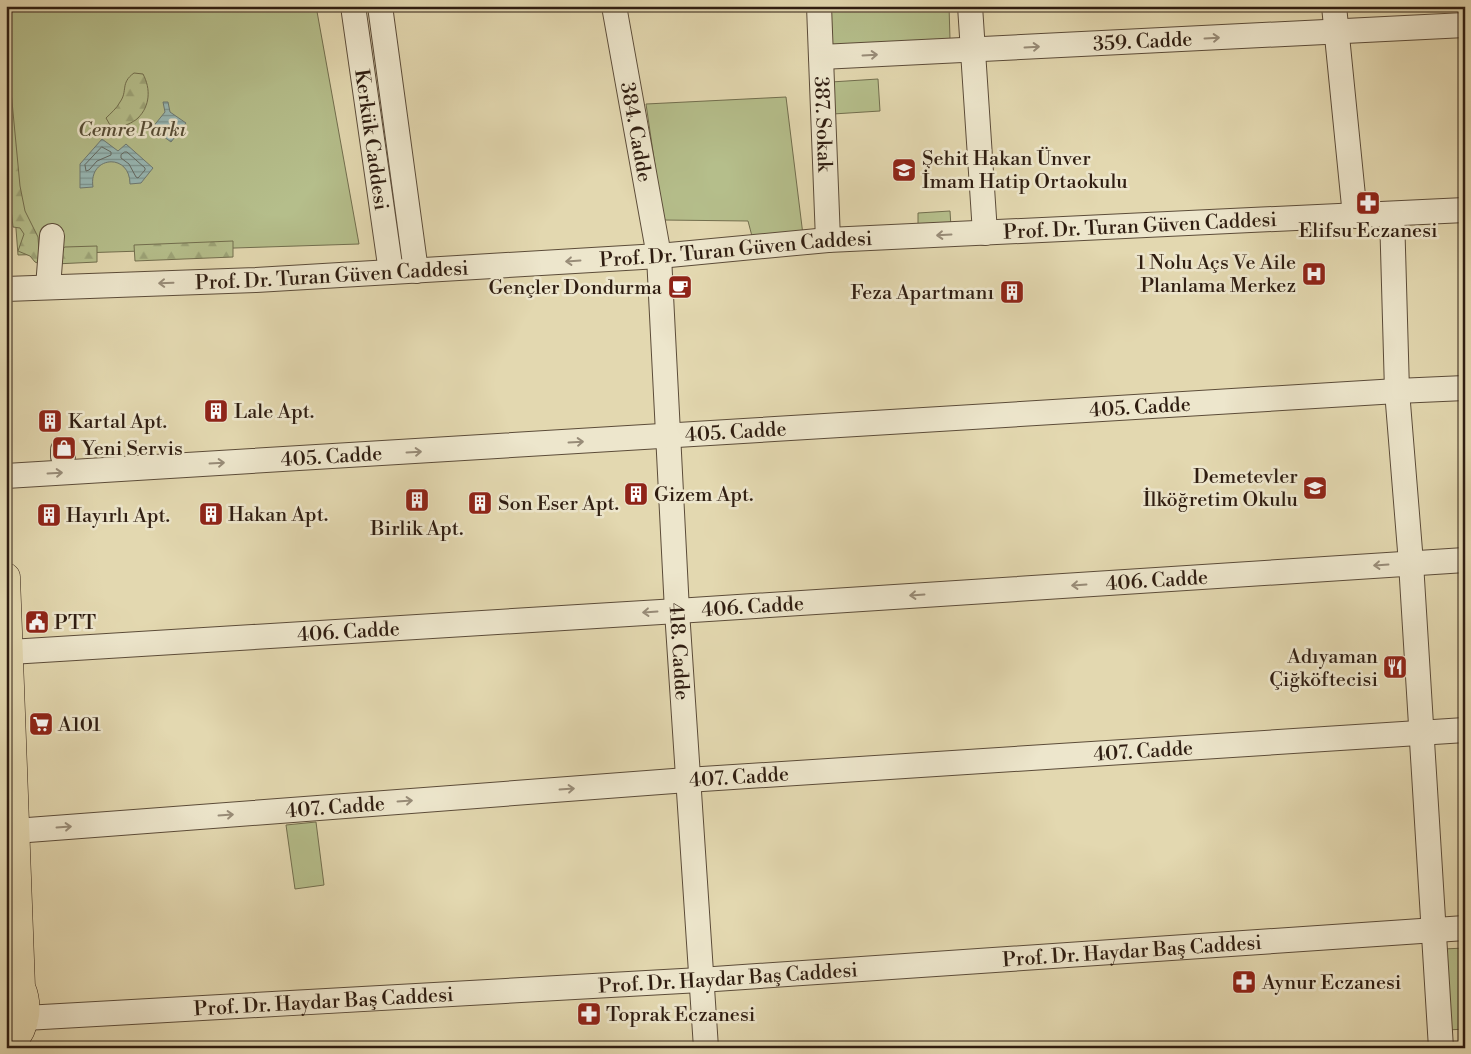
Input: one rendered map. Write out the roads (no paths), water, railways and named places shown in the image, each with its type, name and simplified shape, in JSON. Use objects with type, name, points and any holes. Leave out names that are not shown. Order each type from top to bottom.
[{"type":"main road","points":[[6,577],[15,831],[14,978],[25,1002],[20,1035]]},
{"type":"street","name":"Kerkük Caddesi","points":[[352,6],[391,272]]},
{"type":"street","name":"Kerkük Caddesi","points":[[380,6],[416,271]]},
{"type":"street","name":"384. Cadde","points":[[614,6],[659,256]]},
{"type":"street","name":"387. Sokak","points":[[819,6],[828,240]]},
{"type":"street","points":[[970,6],[985,233]]},
{"type":"street","points":[[1334,6],[1355,216]]},
{"type":"street","name":"359. Cadde","points":[[821,57],[1465,25]]},
{"type":"street","name":"Prof. Dr. Turan Güven Caddesi","points":[[6,289],[256,280],[659,256],[828,240],[1465,210]]},
{"type":"street","points":[[1392,214],[1397,391],[1411,563],[1441,1048]]},
{"type":"street","points":[[48,287],[52,236]]},
{"type":"street","name":"418. Cadde","points":[[659,256],[667,436],[687,780],[706,1048]]},
{"type":"street","name":"405. Cadde","points":[[6,476],[1465,388]]},
{"type":"street","name":"406. Cadde","points":[[10,652],[1465,560]]},
{"type":"street","name":"407. Cadde","points":[[15,831],[687,780],[1465,730]]},
{"type":"street","name":"Prof. Dr. Haydar Baş Caddesi","points":[[20,1035],[700,980],[1465,928]]},
{"type":"water","points":[[163,102],[168,102],[170,112],[186,123],[171,142],[152,128],[165,112]]},
{"type":"water","points":[[102,139],[118,151],[126,144],[153,168],[141,183],[130,184],[124,167],[110,162],[103,164],[97,169],[93,177],[93,187],[80,188],[80,164]]},
{"type":"place","name":"Şehit Hakan Ünver İmam Hatip Ortaokulu","points":[[904,170]]},
{"type":"place","name":"Elifsu Eczanesi","points":[[1368,203]]},
{"type":"place","name":"1 Nolu Açs Ve Aile Planlama Merkez","points":[[1314,274]]},
{"type":"place","name":"Gençler Dondurma","points":[[680,287]]},
{"type":"place","name":"Feza Apartmanı","points":[[1012,292]]},
{"type":"place","name":"Lale Apt.","points":[[216,411]]},
{"type":"place","name":"Kartal Apt.","points":[[50,421]]},
{"type":"place","name":"Yeni Servis","points":[[64,448]]},
{"type":"place","name":"Demetevler İlköğretim Okulu","points":[[1315,488]]},
{"type":"place","name":"Gizem Apt.","points":[[636,494]]},
{"type":"place","name":"Birlik Apt.","points":[[417,500]]},
{"type":"place","name":"Son Eser Apt.","points":[[480,503]]},
{"type":"place","name":"Hakan Apt.","points":[[211,514]]},
{"type":"place","name":"Hayırlı Apt.","points":[[49,515]]},
{"type":"place","name":"PTT","points":[[37,622]]},
{"type":"place","name":"Adıyaman Çiğköftecisi","points":[[1395,667]]},
{"type":"place","name":"A101","points":[[41,724]]},
{"type":"place","name":"Aynur Eczanesi","points":[[1244,982]]},
{"type":"place","name":"Toprak Eczanesi","points":[[589,1014]]},
{"type":"park label","name":"Cemre Parkı","points":[[132,129]]}]
